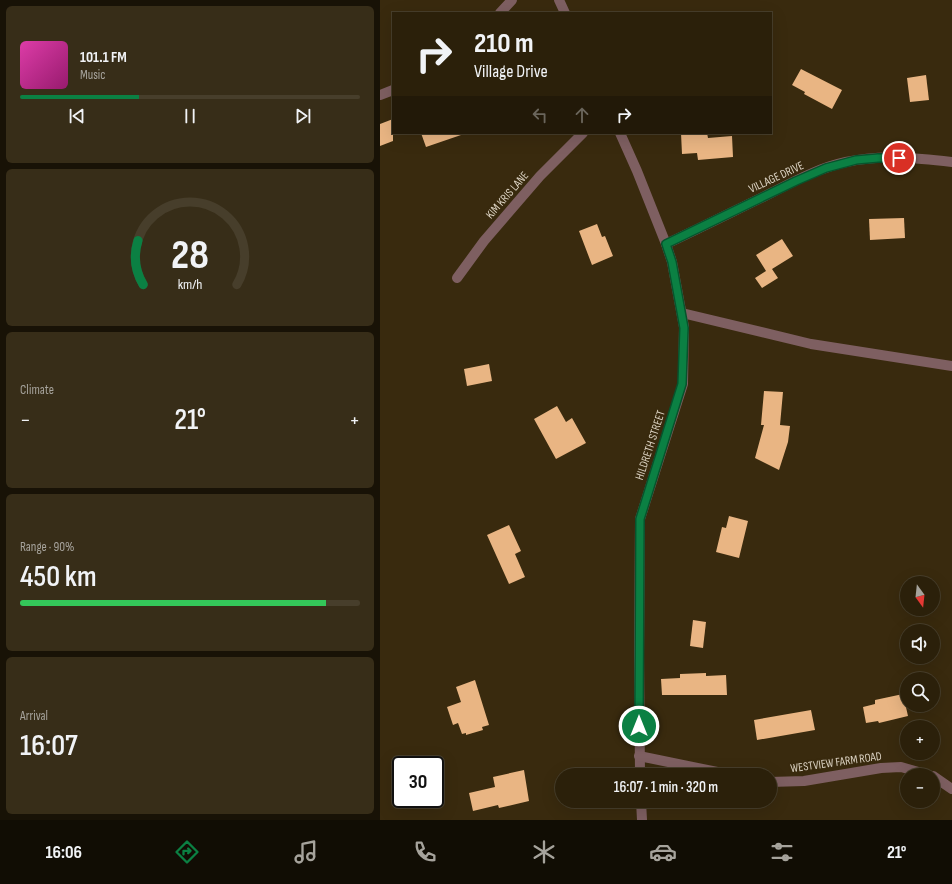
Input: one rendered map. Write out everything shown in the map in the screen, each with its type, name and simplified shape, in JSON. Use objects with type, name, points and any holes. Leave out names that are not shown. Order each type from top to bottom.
[{"type":"street","points":[[501,12],[512,0]]},
{"type":"street","points":[[559,0],[565,12]]},
{"type":"street","points":[[380,95],[392,90]]},
{"type":"street","name":"KIM KRIS LANE","points":[[457,278],[484,241],[540,176],[582,134]]},
{"type":"street","name":"HILDRETH STREET","points":[[620,134],[637,171],[672,262],[684,328],[682,384],[640,519],[640,768]]},
{"type":"street","name":"VILLAGE DRIVE","points":[[666,244],[796,181],[836,165],[856,160],[878,158],[952,162]]},
{"type":"street","points":[[682,313],[811,344],[952,366]]},
{"type":"street","points":[[639,756],[698,768]]},
{"type":"street","name":"WESTVIEW FARM ROAD","points":[[777,782],[825,779],[881,768],[904,768]]},
{"type":"street","points":[[940,781],[952,789]]},
{"type":"street","points":[[641,808],[642,820]]},
{"type":"building","points":[[801,69],[842,90],[832,109],[804,94],[805,92],[792,85]]},
{"type":"building","points":[[926,75],[929,100],[910,102],[907,78]]},
{"type":"building","points":[[392,119],[393,141],[380,146],[380,124]]},
{"type":"building","points":[[421,134],[461,134],[461,135],[426,147]]},
{"type":"building","points":[[681,134],[707,134],[708,138],[732,136],[733,157],[698,160],[697,153],[682,154]]},
{"type":"building","points":[[904,218],[905,238],[870,240],[869,219]]},
{"type":"building","points":[[597,224],[602,237],[605,236],[613,256],[592,265],[579,231]]},
{"type":"building","points":[[782,239],[793,256],[772,269],[778,278],[762,288],[755,278],[766,271],[756,255]]},
{"type":"building","points":[[489,364],[492,381],[467,386],[464,369]]},
{"type":"building","points":[[764,391],[783,392],[780,425],[790,426],[788,442],[779,470],[755,458],[764,425],[761,425]]},
{"type":"building","points":[[557,406],[566,422],[572,418],[586,443],[556,459],[534,419]]},
{"type":"building","points":[[729,516],[748,521],[739,558],[716,552],[722,527],[726,528]]},
{"type":"building","points":[[509,525],[521,551],[515,554],[525,577],[509,584],[487,535]]},
{"type":"building","points":[[693,620],[706,622],[703,648],[690,646]]},
{"type":"building","points":[[706,673],[706,676],[726,675],[727,695],[662,695],[661,679],[680,678],[680,674]]},
{"type":"building","points":[[475,680],[489,725],[482,727],[483,730],[466,735],[466,733],[462,734],[458,723],[453,725],[447,707],[461,702],[456,687]]},
{"type":"building","points":[[900,695],[900,712],[907,712],[908,716],[879,723],[878,721],[866,723],[863,707],[875,704],[875,700]]},
{"type":"building","points":[[811,710],[815,730],[757,740],[754,720]]},
{"type":"building","points":[[524,770],[529,801],[499,808],[498,805],[473,811],[469,793],[495,787],[493,777]]},
{"type":"route","points":[[639,726],[640,519],[682,384],[684,328],[672,262],[666,244],[826,168],[856,160],[899,158]]}]
